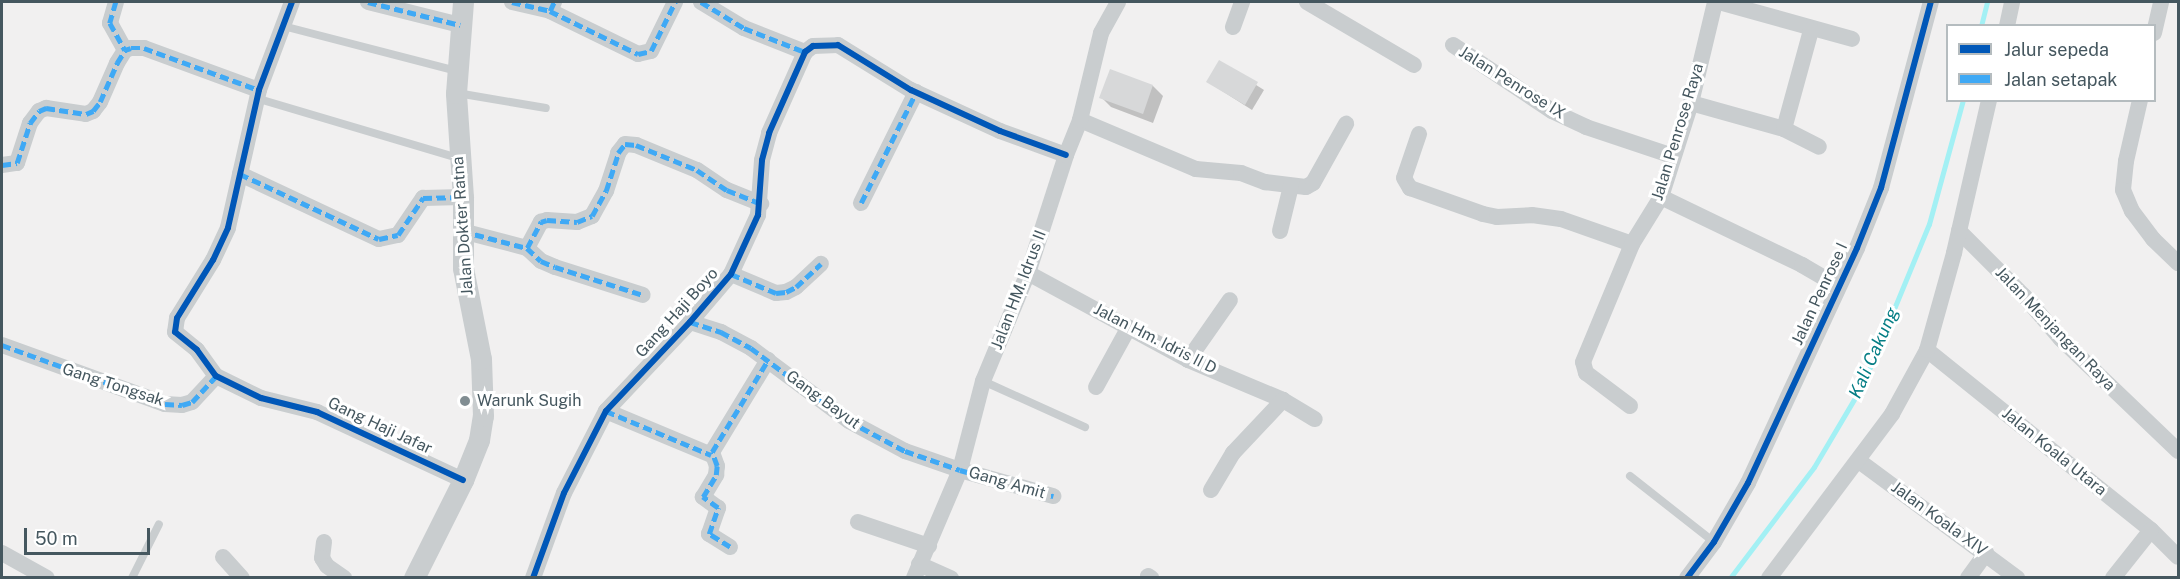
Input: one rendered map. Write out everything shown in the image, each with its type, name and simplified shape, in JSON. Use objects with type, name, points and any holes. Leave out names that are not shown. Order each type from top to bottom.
[{"type":"street","points":[[116,2],[110,23],[125,50]]},
{"type":"street","points":[[216,376],[197,350],[175,332],[175,326],[179,313],[219,248],[228,228],[259,94],[292,2]]},
{"type":"street","points":[[368,2],[460,25]]},
{"type":"street","name":"Jalan Dokter Ratna","points":[[414,578],[463,480],[479,440],[484,393],[463,268],[463,197],[458,158],[456,93],[463,2]]},
{"type":"street","points":[[512,2],[552,6],[638,54],[651,51],[675,2]]},
{"type":"street","points":[[701,2],[744,28],[805,52],[813,46],[838,45],[916,92],[1000,131],[1066,155]]},
{"type":"street","name":"Jalan HM. Idrus II","points":[[917,571],[960,470],[983,381],[1028,273],[1066,155],[1080,120],[1101,33],[1118,2]]},
{"type":"street","points":[[1233,27],[1242,2]]},
{"type":"street","points":[[1307,2],[1414,65]]},
{"type":"street","name":"Jalan Penrose Raya","points":[[1630,405],[1586,373],[1583,362],[1632,244],[1661,197],[1690,103],[1714,2]]},
{"type":"street","points":[[1719,2],[1811,30],[1852,39]]},
{"type":"street","name":"Jalan Penrose I","points":[[1687,578],[1714,542],[1748,483],[1857,248],[1881,188],[1931,2]]},
{"type":"street","points":[[2007,24],[2012,2]]},
{"type":"street","points":[[2156,24],[2161,2]]},
{"type":"street","points":[[1784,129],[1811,30]]},
{"type":"street","name":"Jalan Penrose IX","points":[[1452,45],[1552,111],[1586,127],[1673,156]]},
{"type":"street","points":[[2,165],[17,163],[30,123],[39,111],[46,108],[86,114],[93,111],[100,102],[125,50],[136,46],[259,94]]},
{"type":"street","name":"Gang Haji Boyo","points":[[533,578],[564,493],[606,411],[690,322],[731,274],[761,204],[764,148],[805,52]]},
{"type":"street","points":[[861,204],[916,92]]},
{"type":"street","points":[[1769,578],[1859,461],[1912,381],[1927,350],[1959,231],[1989,102]]},
{"type":"street","points":[[2140,102],[2126,161],[2123,190],[2132,211],[2153,239],[2178,263]]},
{"type":"street","points":[[1690,103],[1784,129],[1819,147]]},
{"type":"street","points":[[1080,120],[1196,169],[1241,173],[1265,182],[1306,187],[1313,183],[1346,124]]},
{"type":"street","points":[[1419,134],[1404,178],[1410,188],[1483,214],[1497,217],[1532,215],[1562,219],[1632,244]]},
{"type":"street","points":[[527,248],[541,222],[547,220],[577,222],[592,216],[606,191],[618,153],[625,144],[636,145],[697,170],[727,190],[761,204]]},
{"type":"street","points":[[240,174],[379,238],[398,234],[413,209],[423,198],[463,197]]},
{"type":"street","points":[[1280,231],[1291,186]]},
{"type":"street","points":[[1661,197],[1802,265],[1838,286]]},
{"type":"street","points":[[462,231],[527,248],[541,261],[555,267],[626,287],[643,295]]},
{"type":"street","name":"Jalan Menjangan Raya","points":[[1959,231],[2024,296],[2061,339],[2178,451]]},
{"type":"street","points":[[731,274],[776,293],[786,292],[796,288],[821,264]]},
{"type":"street","name":"Jalan Hm. Idris II D","points":[[1028,273],[1188,360],[1283,400],[1315,418]]},
{"type":"street","points":[[1188,360],[1230,300]]},
{"type":"street","name":"Gang Bayut","points":[[690,322],[735,339],[768,360],[849,421],[905,451],[960,470]]},
{"type":"street","points":[[1096,387],[1129,327]]},
{"type":"street","name":"Gang Tongsak","points":[[2,345],[165,404],[182,405],[192,402],[216,376]]},
{"type":"street","name":"Jalan Koala Utara","points":[[1927,350],[2151,530],[2178,556]]},
{"type":"street","points":[[711,455],[768,360]]},
{"type":"street","name":"Gang Haji Jafar","points":[[216,376],[261,398],[317,412],[463,480]]},
{"type":"street","points":[[1211,490],[1233,453],[1283,400]]},
{"type":"street","points":[[606,411],[711,455],[717,470],[703,497],[718,508],[709,534],[730,547]]},
{"type":"street","name":"Jalan Koala XIV","points":[[1859,461],[2017,578]]},
{"type":"street","name":"Gang Amit","points":[[960,470],[1053,496]]},
{"type":"street","points":[[858,522],[928,546]]},
{"type":"street","points":[[2113,578],[2151,530]]},
{"type":"street","points":[[324,542],[322,558],[327,566],[344,578]]},
{"type":"street","points":[[2,553],[48,578]]},
{"type":"street","points":[[1968,578],[1986,553]]},
{"type":"street","points":[[223,557],[242,578]]},
{"type":"street","points":[[917,571],[951,578]]},
{"type":"lane","points":[[283,26],[458,72]]},
{"type":"lane","points":[[456,93],[546,108]]},
{"type":"lane","points":[[259,94],[458,158]]},
{"type":"lane","points":[[983,381],[1085,427]]},
{"type":"lane","points":[[1630,476],[1714,542]]},
{"type":"lane","points":[[132,578],[159,524]]},
{"type":"building","points":[[1219,60],[1258,82],[1245,105],[1206,82]]},
{"type":"building","points":[[1110,69],[1153,85],[1143,114],[1099,98]]},
{"type":"waterway","name":"Kali Cakung","points":[[1982,24],[1987,2]]},
{"type":"waterway","name":"Kali Cakung","points":[[1730,578],[1814,467],[1863,384],[1929,224],[1962,102]]},
{"type":"marked path","points":[[116,2],[110,23],[125,50]]},
{"type":"marked path","points":[[368,2],[460,25]]},
{"type":"marked path","points":[[512,2],[550,11],[554,2]]},
{"type":"marked path","points":[[550,11],[638,54],[651,51],[675,2]]},
{"type":"marked path","points":[[701,2],[744,28],[805,52]]},
{"type":"marked path","points":[[2,165],[17,163],[30,123],[39,111],[46,108],[86,114],[93,111],[100,102],[117,63],[125,50],[131,48],[144,48],[259,90]]},
{"type":"marked path","points":[[861,203],[916,92]]},
{"type":"marked path","points":[[462,231],[527,248],[541,222],[547,220],[577,222],[592,216],[606,191],[618,153],[625,144],[636,145],[697,170],[727,190],[761,204]]},
{"type":"marked path","points":[[240,174],[379,239],[398,235],[423,198],[463,197]]},
{"type":"marked path","points":[[527,248],[541,261],[555,267],[643,295]]},
{"type":"marked path","points":[[731,274],[776,293],[786,292],[796,287],[821,264]]},
{"type":"marked path","points":[[690,322],[721,332],[751,348],[849,421],[905,451],[960,470],[1053,496]]},
{"type":"marked path","points":[[2,345],[165,404],[182,405],[192,402],[216,376]]},
{"type":"marked path","points":[[730,547],[709,534],[718,508],[703,497],[716,475],[717,466],[712,452],[768,360]]},
{"type":"marked path","points":[[606,411],[711,455]]},
{"type":"cycle path","points":[[292,2],[259,90],[228,228],[213,260],[177,318],[175,332],[197,350],[216,376],[261,398],[317,412],[463,480]]},
{"type":"cycle path","points":[[1687,578],[1714,542],[1748,483],[1857,248],[1881,188],[1931,2]]},
{"type":"cycle path","points":[[533,578],[564,493],[606,411],[690,322],[731,274],[758,215],[762,160],[769,133],[805,52],[813,46],[838,45],[911,90],[1000,131],[1066,155]]},
{"type":"place","name":"Warunk Sugih","points":[[465,401]]}]
